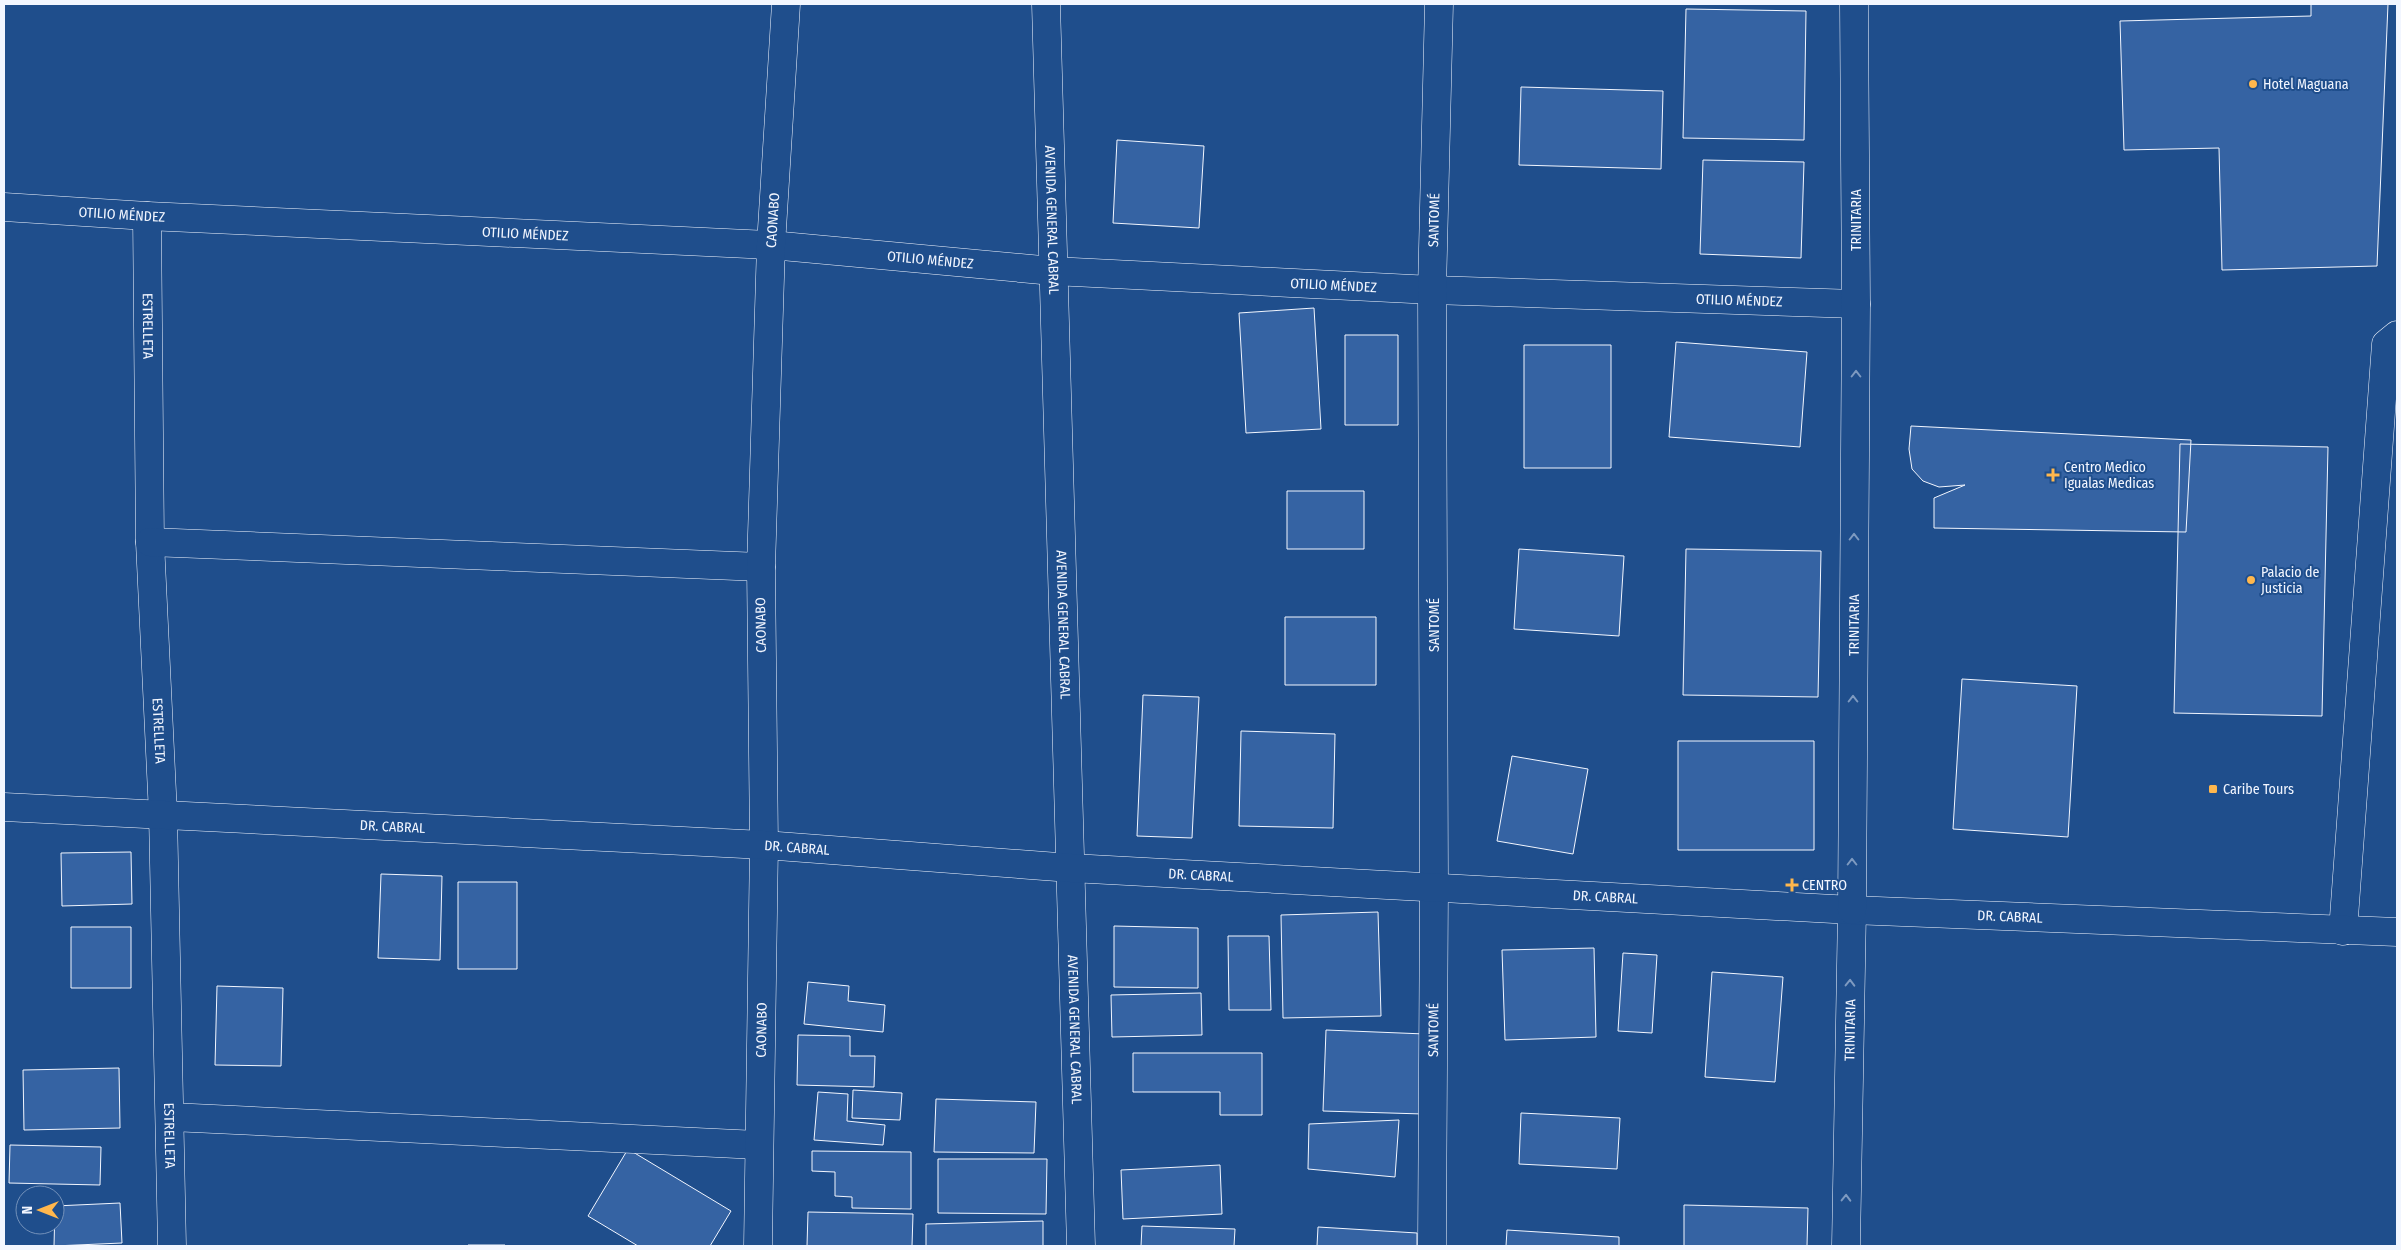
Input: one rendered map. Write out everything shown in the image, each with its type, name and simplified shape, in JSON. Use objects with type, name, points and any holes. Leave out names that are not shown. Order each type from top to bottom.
[{"type":"street","name":"CAONABO","points":[[758,1246],[758,1145],[764,845],[761,567],[771,245],[786,4]]},
{"type":"street","name":"AVENIDA GENERAL CABRAL","points":[[1046,4],[1052,271],[1081,1246]]},
{"type":"street","name":"SANTOMÉ","points":[[1432,1246],[1434,886],[1432,290],[1439,4]]},
{"type":"street","name":"TRINITARIA","points":[[1846,1246],[1852,910],[1856,304],[1854,4]]},
{"type":"street","name":"OTILIO MÉNDEZ","points":[[4,207],[147,216],[771,245],[1052,271],[1432,290],[1856,304]]},
{"type":"street","name":"ESTRELLETA","points":[[147,216],[150,542],[163,814],[171,1117],[172,1246]]},
{"type":"street","points":[[2343,931],[2386,344],[2397,335]]},
{"type":"street","points":[[150,542],[761,567]]},
{"type":"street","name":"DR. CABRAL","points":[[4,807],[764,845],[1071,868],[1434,886],[1852,910],[2397,932]]},
{"type":"street","points":[[171,1117],[758,1145]]},
{"type":"building","name":"Hotel Maguana","points":[[2311,4],[2388,4],[2377,266],[2222,270],[2219,148],[2124,150],[2120,21],[2311,16]]},
{"type":"building","points":[[1686,9],[1806,11],[1804,140],[1683,138]]},
{"type":"building","points":[[1521,87],[1663,91],[1661,169],[1519,165]]},
{"type":"building","points":[[1117,140],[1204,146],[1199,228],[1113,223]]},
{"type":"building","points":[[1703,160],[1804,162],[1801,258],[1700,254]]},
{"type":"building","points":[[1314,308],[1321,429],[1246,433],[1239,313]]},
{"type":"building","points":[[1345,335],[1398,335],[1398,425],[1345,425]]},
{"type":"building","points":[[1676,342],[1807,352],[1800,447],[1669,437]]},
{"type":"building","points":[[1524,345],[1611,345],[1611,468],[1524,468]]},
{"type":"building","name":"Centro Medico Igualas Medicas","points":[[1911,426],[2191,440],[2186,532],[1934,528],[1934,498],[1965,485],[1939,487],[1923,481],[1912,469],[1909,449]]},
{"type":"building","name":"Palacio de Justicia","points":[[2180,444],[2328,447],[2322,716],[2174,713]]},
{"type":"building","points":[[1287,491],[1364,491],[1364,549],[1287,549]]},
{"type":"building","points":[[1519,549],[1624,556],[1619,636],[1514,629]]},
{"type":"building","points":[[1686,549],[1821,551],[1818,697],[1683,695]]},
{"type":"building","points":[[1285,617],[1376,617],[1376,685],[1285,685]]},
{"type":"building","points":[[1962,679],[2077,686],[2068,837],[1953,829]]},
{"type":"building","points":[[1143,695],[1199,697],[1192,838],[1137,836]]},
{"type":"building","points":[[1241,731],[1335,734],[1333,828],[1239,826]]},
{"type":"building","points":[[1678,741],[1814,741],[1814,850],[1678,850]]},
{"type":"building","points":[[1512,756],[1588,769],[1573,854],[1497,841]]},
{"type":"building","points":[[131,852],[132,904],[62,906],[61,853]]},
{"type":"building","points":[[381,874],[442,876],[440,960],[378,958]]},
{"type":"building","points":[[458,882],[517,882],[517,969],[458,969]]},
{"type":"building","points":[[1378,912],[1381,1016],[1283,1018],[1281,915]]},
{"type":"building","points":[[1114,926],[1198,928],[1198,988],[1114,987]]},
{"type":"building","points":[[71,927],[131,927],[131,988],[71,988]]},
{"type":"building","points":[[1228,936],[1269,936],[1271,1010],[1229,1010]]},
{"type":"building","points":[[1594,948],[1596,1037],[1505,1040],[1502,950]]},
{"type":"building","points":[[1623,953],[1657,955],[1652,1033],[1618,1031]]},
{"type":"building","points":[[1712,972],[1783,977],[1775,1082],[1705,1077]]},
{"type":"building","points":[[808,982],[849,986],[848,1001],[885,1005],[883,1032],[804,1024]]},
{"type":"building","points":[[217,986],[283,988],[281,1066],[215,1065]]},
{"type":"building","points":[[1201,993],[1202,1035],[1112,1037],[1111,995]]},
{"type":"building","points":[[1326,1030],[1425,1034],[1423,1114],[1323,1111]]},
{"type":"building","points":[[798,1035],[850,1036],[850,1056],[875,1056],[874,1087],[797,1085]]},
{"type":"building","points":[[1133,1053],[1262,1053],[1262,1115],[1220,1115],[1220,1092],[1133,1092]]},
{"type":"building","points":[[119,1068],[120,1128],[24,1130],[23,1070]]},
{"type":"building","points":[[853,1090],[902,1093],[900,1120],[852,1118]]},
{"type":"building","points":[[818,1092],[848,1094],[847,1121],[885,1125],[883,1145],[814,1140]]},
{"type":"building","points":[[936,1099],[1036,1102],[1034,1153],[934,1152]]},
{"type":"building","points":[[1521,1113],[1620,1118],[1617,1169],[1519,1164]]},
{"type":"building","points":[[1399,1120],[1395,1177],[1308,1169],[1309,1124]]},
{"type":"building","points":[[10,1145],[101,1147],[100,1185],[9,1183]]},
{"type":"building","points":[[628,1149],[731,1211],[710,1246],[638,1246],[588,1216]]},
{"type":"building","points":[[812,1151],[911,1152],[911,1209],[852,1208],[852,1197],[835,1196],[835,1172],[812,1171]]},
{"type":"building","points":[[938,1159],[1047,1159],[1046,1214],[938,1213]]},
{"type":"building","points":[[1220,1165],[1222,1214],[1123,1219],[1121,1170]]},
{"type":"building","points":[[120,1203],[122,1243],[54,1246],[54,1235],[65,1235],[65,1206]]},
{"type":"building","points":[[1684,1205],[1808,1208],[1807,1246],[1684,1246]]},
{"type":"building","points":[[808,1212],[913,1214],[912,1246],[807,1246]]},
{"type":"building","points":[[1043,1221],[1043,1246],[926,1246],[926,1224]]},
{"type":"building","points":[[1142,1226],[1235,1229],[1234,1246],[1141,1246]]},
{"type":"building","points":[[1318,1227],[1417,1233],[1417,1246],[1317,1246]]},
{"type":"building","points":[[1507,1230],[1619,1237],[1619,1246],[1506,1246]]},
{"type":"building","points":[[505,1245],[505,1246],[468,1246]]},
{"type":"place","name":"Hotel Maguana","points":[[2253,84]]},
{"type":"place","name":"Centro Medico Igualas Medicas","points":[[2053,475]]},
{"type":"place","name":"Palacio de Justicia","points":[[2251,580]]},
{"type":"place","name":"Caribe Tours","points":[[2213,789]]},
{"type":"place","name":"CENTRO","points":[[1792,885]]}]
